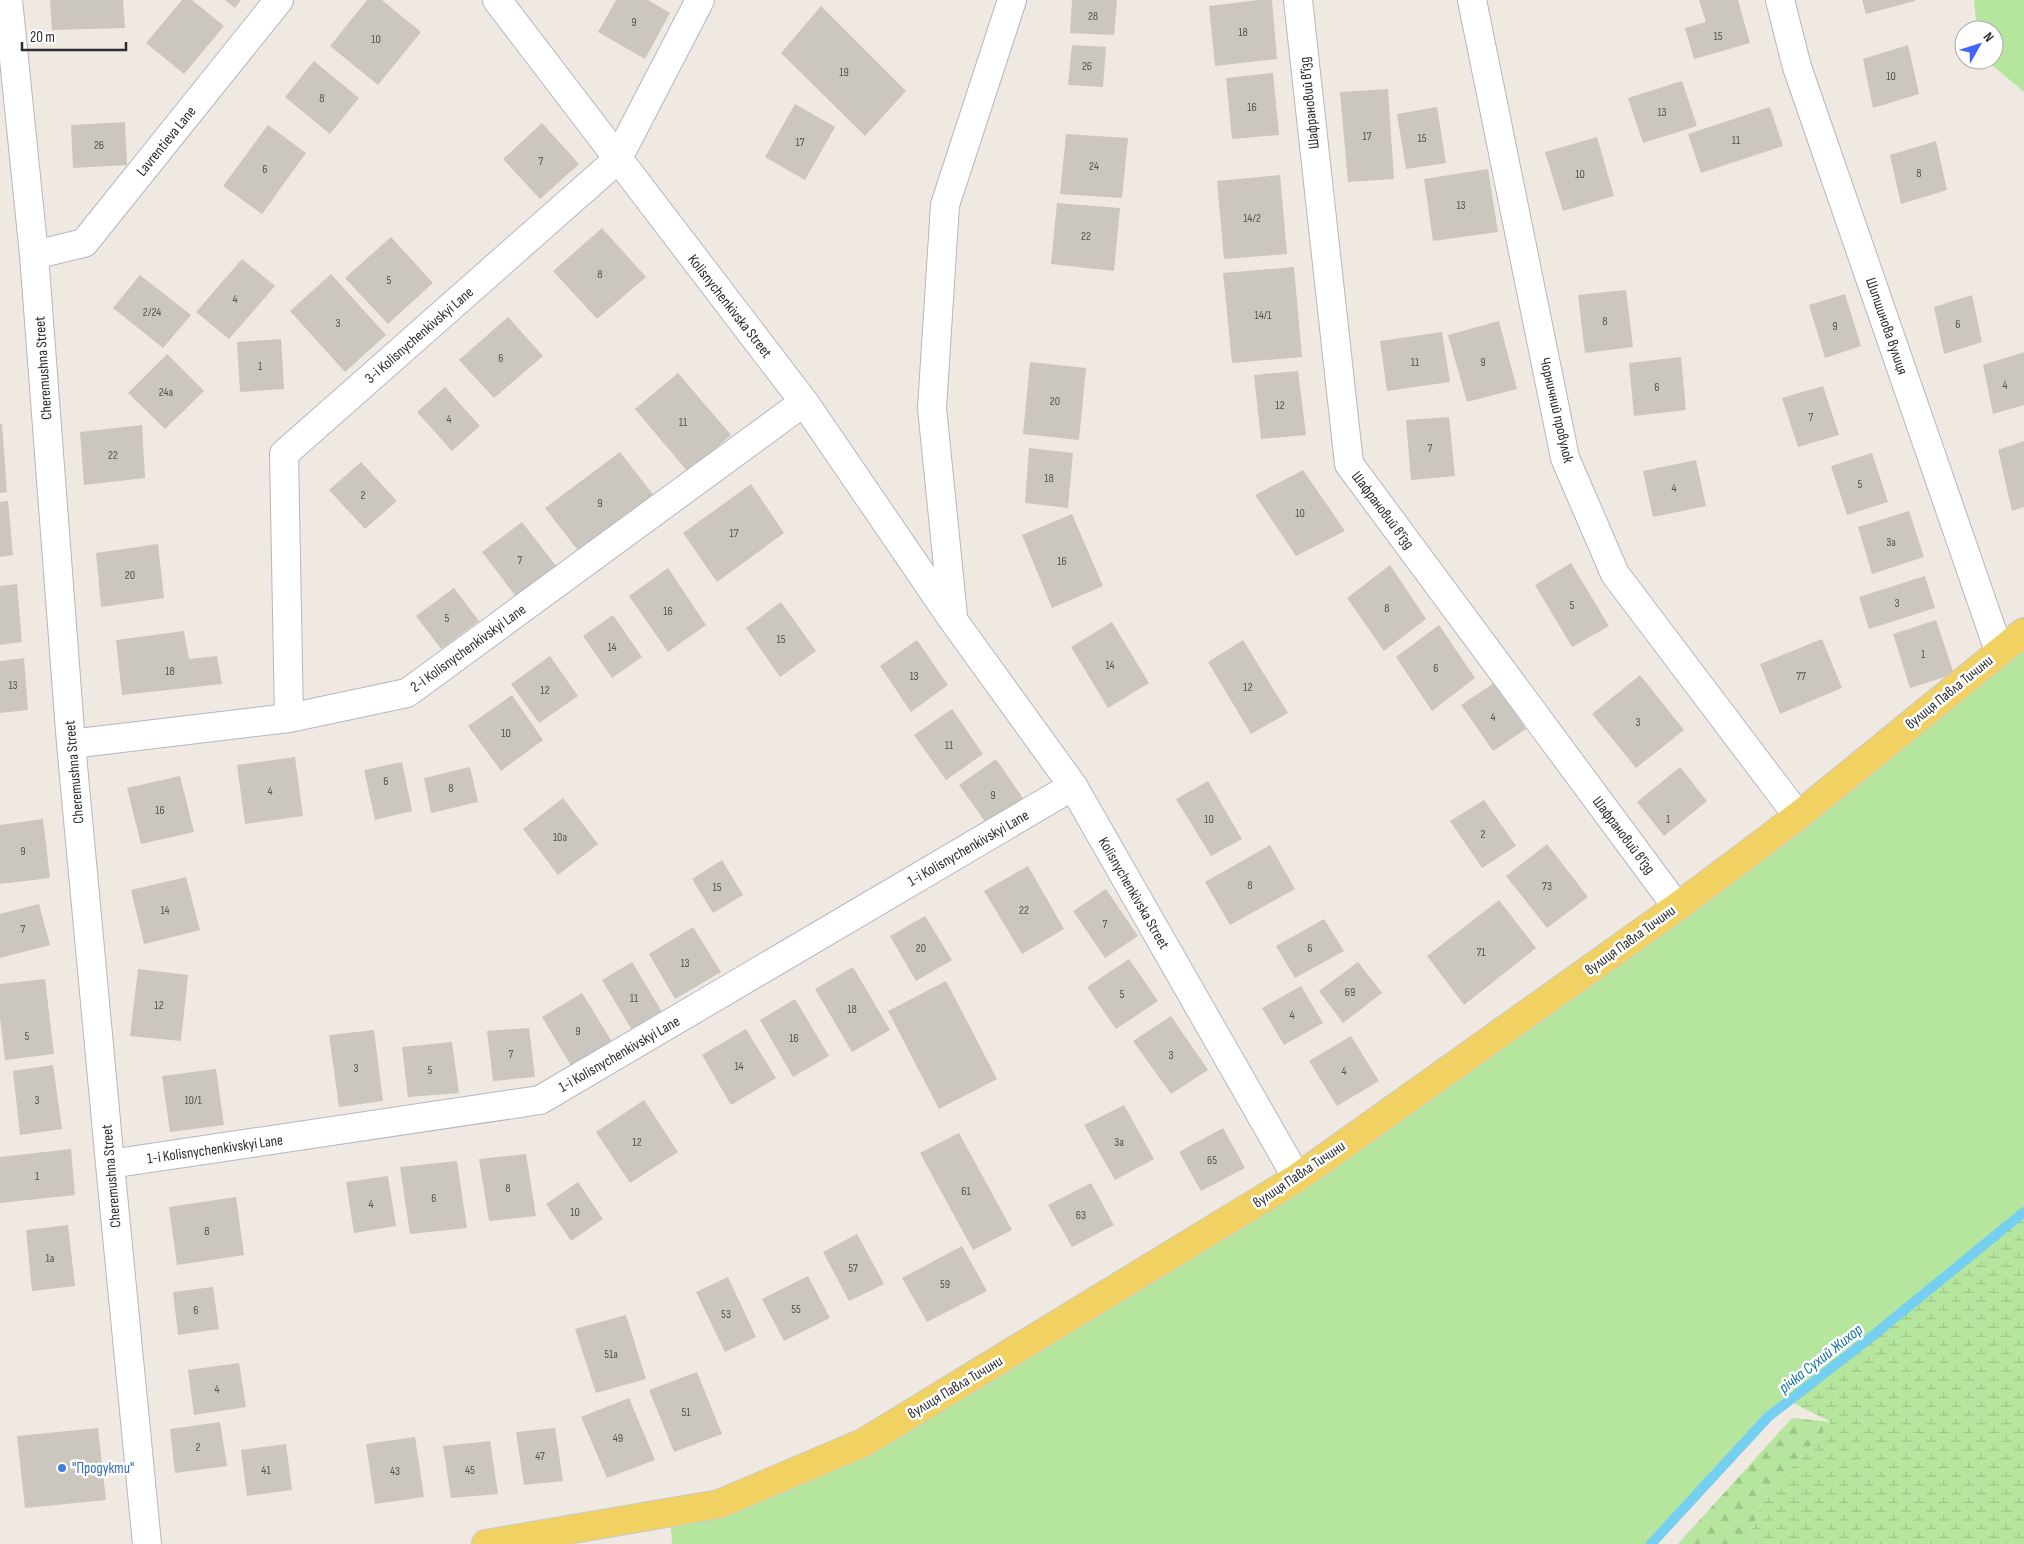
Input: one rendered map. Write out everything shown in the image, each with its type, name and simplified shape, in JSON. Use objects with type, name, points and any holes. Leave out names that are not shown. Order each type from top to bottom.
[{"type":"main road","name":"вулиця Павла Тичини","points":[[486,1544],[719,1504],[863,1443],[1297,1178],[1677,906],[1798,816],[2024,632]]},
{"type":"street","name":"Cheremushna Street","points":[[8,0],[34,255],[71,744],[147,1544]]},
{"type":"street","name":"Lavrentieva Lane","points":[[34,255],[84,243],[280,0]]},
{"type":"street","name":"Kolisnychenkivska Street","points":[[497,0],[804,402],[953,620],[1073,786],[1297,1178]]},
{"type":"street","name":"3-i Kolisnychenkivskyi Lane","points":[[289,718],[284,454],[618,160],[700,0]]},
{"type":"street","points":[[953,620],[932,408],[945,205],[1012,0]]},
{"type":"street","name":"Шафрановий в'їзд","points":[[1298,0],[1349,464],[1677,906]]},
{"type":"street","name":"Чорничний провулок","points":[[1472,0],[1565,458],[1615,574],[1798,816]]},
{"type":"street","name":"Шипшинова вулиця","points":[[1780,0],[1798,67],[1999,651]]},
{"type":"street","name":"2-i Kolisnychenkivskyi Lane","points":[[71,744],[289,718],[407,693],[804,402]]},
{"type":"street","name":"1-i Kolisnychenkivskyi Lane","points":[[110,1164],[540,1100],[1073,786]]},
{"type":"green space","points":[[1974,0],[2024,0],[2024,92],[1998,70],[2004,70],[2004,20],[1976,20]]},
{"type":"green space","points":[[2024,641],[2024,1211],[1768,1417],[1651,1544],[672,1544],[670,1512],[863,1443],[1297,1178]]},
{"type":"green space","points":[[2024,1212],[2024,1544],[1747,1544],[1761,1504],[1831,1422],[1789,1401],[1943,1280]]},
{"type":"green space","points":[[1792,1418],[1831,1422],[1761,1504],[1747,1544],[1678,1544]]},
{"type":"building","points":[[50,0],[123,0],[125,28],[52,30]]},
{"type":"building","points":[[182,0],[192,0],[224,26],[184,74],[146,43]]},
{"type":"building","points":[[225,0],[241,0],[235,8]]},
{"type":"building","points":[[367,0],[382,0],[421,32],[378,85],[330,46]]},
{"type":"building","points":[[616,0],[648,0],[670,13],[645,59],[598,32]]},
{"type":"building","points":[[1072,0],[1117,0],[1114,35],[1070,33]]},
{"type":"building","points":[[1272,0],[1277,59],[1215,66],[1209,6]]},
{"type":"building","points":[[1699,0],[1738,0],[1750,43],[1694,59],[1685,28],[1706,22]]},
{"type":"building","points":[[1862,0],[1915,0],[1915,1],[1866,14]]},
{"type":"building","points":[[821,6],[906,91],[865,136],[781,53]]},
{"type":"building","points":[[1072,45],[1106,47],[1103,87],[1068,85]]},
{"type":"building","points":[[1908,45],[1919,94],[1873,108],[1863,59]]},
{"type":"building","points":[[314,61],[359,98],[330,134],[285,97]]},
{"type":"building","points":[[1273,73],[1279,135],[1232,139],[1226,78]]},
{"type":"building","points":[[1682,81],[1697,126],[1643,143],[1628,98]]},
{"type":"building","points":[[1388,89],[1394,179],[1348,182],[1340,92]]},
{"type":"building","points":[[795,104],[835,127],[805,180],[765,157]]},
{"type":"building","points":[[1437,107],[1446,163],[1406,169],[1397,114]]},
{"type":"building","points":[[1770,107],[1783,146],[1701,173],[1688,134]]},
{"type":"building","points":[[125,122],[127,165],[73,168],[71,125]]},
{"type":"building","points":[[542,123],[579,164],[540,199],[503,159]]},
{"type":"building","points":[[268,125],[306,153],[262,214],[223,186]]},
{"type":"building","points":[[1066,134],[1128,138],[1122,198],[1060,194]]},
{"type":"building","points":[[1597,137],[1614,196],[1563,211],[1545,152]]},
{"type":"building","points":[[1936,141],[1947,190],[1901,204],[1890,155]]},
{"type":"building","points":[[1488,169],[1498,232],[1433,241],[1424,179]]},
{"type":"building","points":[[1280,175],[1287,254],[1224,259],[1217,181]]},
{"type":"building","points":[[1057,203],[1120,208],[1114,271],[1051,264]]},
{"type":"building","points":[[602,228],[646,277],[597,319],[553,271]]},
{"type":"building","points":[[391,237],[433,283],[388,324],[345,278]]},
{"type":"building","points":[[242,259],[275,286],[229,339],[196,312]]},
{"type":"building","points":[[1294,267],[1302,357],[1232,363],[1223,273]]},
{"type":"building","points":[[331,274],[386,335],[345,372],[290,311]]},
{"type":"building","points":[[140,275],[191,315],[163,348],[113,308]]},
{"type":"building","points":[[1626,290],[1633,347],[1585,353],[1578,295]]},
{"type":"building","points":[[1845,294],[1861,346],[1825,358],[1809,305]]},
{"type":"building","points":[[1972,295],[1982,342],[1944,354],[1934,307]]},
{"type":"building","points":[[508,317],[543,356],[494,398],[459,360]]},
{"type":"building","points":[[1499,321],[1517,389],[1467,402],[1448,335]]},
{"type":"building","points":[[1442,332],[1450,382],[1387,391],[1380,341]]},
{"type":"building","points":[[281,339],[284,389],[240,392],[237,342]]},
{"type":"building","points":[[2024,352],[2024,405],[1993,414],[1983,365]]},
{"type":"building","points":[[167,354],[204,391],[165,429],[128,393]]},
{"type":"building","points":[[1681,357],[1686,410],[1634,416],[1629,363]]},
{"type":"building","points":[[1030,362],[1086,368],[1079,440],[1023,434]]},
{"type":"building","points":[[1298,371],[1306,435],[1261,439],[1254,375]]},
{"type":"building","points":[[678,373],[731,435],[688,472],[635,409]]},
{"type":"building","points":[[1823,386],[1839,435],[1798,447],[1782,398]]},
{"type":"building","points":[[445,387],[480,426],[452,451],[417,412]]},
{"type":"building","points":[[1449,417],[1455,476],[1411,480],[1406,420]]},
{"type":"building","points":[[0,424],[2,424],[7,492],[0,493]]},
{"type":"building","points":[[142,425],[145,478],[84,485],[80,432]]},
{"type":"building","points":[[2024,441],[2024,507],[2012,511],[1998,450]]},
{"type":"building","points":[[1029,448],[1073,453],[1068,508],[1025,503]]},
{"type":"building","points":[[620,452],[655,497],[580,553],[545,508]]},
{"type":"building","points":[[1872,453],[1888,502],[1847,515],[1831,466]]},
{"type":"building","points":[[1696,460],[1706,506],[1653,517],[1643,471]]},
{"type":"building","points":[[361,462],[397,501],[365,529],[329,490]]},
{"type":"building","points":[[1303,470],[1345,531],[1296,556],[1255,495]]},
{"type":"building","points":[[751,484],[784,533],[717,582],[683,533]]},
{"type":"building","points":[[8,501],[13,555],[0,557],[0,502]]},
{"type":"building","points":[[1909,511],[1924,557],[1872,574],[1858,527]]},
{"type":"building","points":[[1072,514],[1103,586],[1052,608],[1022,535]]},
{"type":"building","points":[[522,522],[557,567],[517,598],[482,552]]},
{"type":"building","points":[[158,544],[164,598],[101,607],[96,553]]},
{"type":"building","points":[[1571,563],[1609,626],[1572,647],[1535,585]]},
{"type":"building","points":[[1390,565],[1426,619],[1384,651],[1347,598]]},
{"type":"building","points":[[668,568],[706,625],[668,652],[629,596]]},
{"type":"building","points":[[1925,576],[1935,608],[1869,629],[1859,597]]},
{"type":"building","points":[[17,584],[22,642],[0,645],[0,586]]},
{"type":"building","points":[[454,588],[479,621],[441,649],[416,616]]},
{"type":"building","points":[[781,602],[816,651],[780,677],[746,628]]},
{"type":"building","points":[[613,615],[642,657],[612,678],[583,636]]},
{"type":"building","points":[[1936,620],[1954,674],[1910,688],[1893,634]]},
{"type":"building","points":[[1112,622],[1149,683],[1108,708],[1071,647]]},
{"type":"building","points":[[1439,625],[1475,678],[1432,711],[1396,657]]},
{"type":"building","points":[[184,631],[189,659],[217,656],[222,684],[122,695],[116,640]]},
{"type":"building","points":[[1822,639],[1842,688],[1780,714],[1760,664]]},
{"type":"building","points":[[917,640],[948,685],[911,712],[880,666]]},
{"type":"building","points":[[1243,640],[1288,713],[1251,734],[1208,662]]},
{"type":"building","points":[[550,656],[578,696],[539,723],[511,684]]},
{"type":"building","points":[[24,658],[28,710],[0,713],[0,661]]},
{"type":"building","points":[[1640,675],[1684,730],[1636,768],[1592,714]]},
{"type":"building","points":[[1494,683],[1526,729],[1493,751],[1461,705]]},
{"type":"building","points":[[512,695],[543,740],[501,771],[468,726]]},
{"type":"building","points":[[952,709],[983,754],[946,780],[914,735]]},
{"type":"building","points":[[295,757],[303,816],[245,824],[237,765]]},
{"type":"building","points":[[996,759],[1027,804],[991,830],[959,785]]},
{"type":"building","points":[[402,762],[412,811],[375,820],[364,770]]},
{"type":"building","points":[[470,767],[478,802],[431,813],[424,778]]},
{"type":"building","points":[[1680,767],[1707,801],[1664,836],[1637,802]]},
{"type":"building","points":[[180,776],[194,832],[141,844],[127,788]]},
{"type":"building","points":[[1208,781],[1242,839],[1211,856],[1176,799]]},
{"type":"building","points":[[563,798],[598,844],[558,875],[523,829]]},
{"type":"building","points":[[1484,800],[1516,846],[1482,868],[1450,821]]},
{"type":"building","points":[[43,819],[50,878],[0,884],[0,825]]},
{"type":"building","points":[[1547,844],[1588,897],[1547,928],[1506,876]]},
{"type":"building","points":[[1270,845],[1295,889],[1230,925],[1205,882]]},
{"type":"building","points":[[722,860],[743,895],[713,913],[692,879]]},
{"type":"building","points":[[1028,866],[1064,929],[1022,954],[984,891]]},
{"type":"building","points":[[186,877],[200,930],[144,944],[131,890]]},
{"type":"building","points":[[1106,889],[1138,936],[1105,958],[1073,911]]},
{"type":"building","points":[[1499,900],[1536,948],[1464,1005],[1427,956]]},
{"type":"building","points":[[39,904],[50,945],[0,958],[0,914]]},
{"type":"building","points":[[925,916],[952,960],[916,981],[890,936]]},
{"type":"building","points":[[1324,919],[1344,951],[1295,978],[1276,946]]},
{"type":"building","points":[[693,927],[721,972],[675,999],[649,954]]},
{"type":"building","points":[[1129,959],[1158,1001],[1116,1029],[1087,987]]},
{"type":"building","points":[[632,962],[665,1017],[635,1035],[602,980]]},
{"type":"building","points":[[1358,962],[1382,993],[1343,1023],[1319,991]]},
{"type":"building","points":[[853,967],[890,1030],[852,1052],[815,989]]},
{"type":"building","points":[[138,969],[188,975],[181,1041],[130,1036]]},
{"type":"building","points":[[45,979],[54,1054],[5,1060],[0,1018],[0,984]]},
{"type":"building","points":[[946,981],[997,1079],[939,1109],[888,1011]]},
{"type":"building","points":[[1301,986],[1323,1023],[1284,1045],[1262,1008]]},
{"type":"building","points":[[582,993],[614,1045],[573,1069],[542,1017]]},
{"type":"building","points":[[795,999],[829,1056],[793,1077],[760,1020]]},
{"type":"building","points":[[1171,1016],[1208,1070],[1171,1094],[1133,1041]]},
{"type":"building","points":[[529,1028],[535,1077],[493,1081],[487,1031]]},
{"type":"building","points":[[746,1029],[776,1078],[731,1105],[702,1055]]},
{"type":"building","points":[[374,1030],[383,1101],[339,1107],[329,1035]]},
{"type":"building","points":[[1351,1036],[1379,1081],[1337,1106],[1309,1061]]},
{"type":"building","points":[[452,1042],[459,1093],[408,1097],[402,1047]]},
{"type":"building","points":[[53,1065],[62,1129],[20,1135],[13,1071]]},
{"type":"building","points":[[216,1069],[224,1125],[170,1132],[162,1076]]},
{"type":"building","points":[[644,1100],[678,1152],[630,1183],[596,1132]]},
{"type":"building","points":[[1124,1105],[1154,1159],[1115,1180],[1084,1125]]},
{"type":"building","points":[[1223,1128],[1245,1168],[1201,1191],[1179,1152]]},
{"type":"building","points":[[959,1133],[1012,1230],[973,1250],[920,1153]]},
{"type":"building","points":[[71,1149],[75,1195],[0,1203],[0,1157]]},
{"type":"building","points":[[526,1154],[536,1216],[489,1221],[479,1159]]},
{"type":"building","points":[[457,1161],[467,1228],[410,1234],[400,1167]]},
{"type":"building","points":[[388,1176],[396,1226],[354,1233],[346,1182]]},
{"type":"building","points":[[578,1182],[603,1219],[571,1241],[546,1204]]},
{"type":"building","points":[[1091,1183],[1114,1225],[1072,1247],[1048,1205]]},
{"type":"building","points":[[236,1197],[244,1255],[177,1265],[169,1207]]},
{"type":"building","points":[[68,1225],[75,1286],[32,1291],[26,1230]]},
{"type":"building","points":[[857,1234],[884,1284],[849,1301],[823,1252]]},
{"type":"building","points":[[962,1246],[987,1291],[927,1322],[902,1278]]},
{"type":"building","points":[[808,1276],[830,1318],[784,1341],[762,1299]]},
{"type":"building","points":[[728,1277],[756,1337],[725,1352],[696,1292]]},
{"type":"building","points":[[213,1287],[219,1329],[178,1335],[173,1292]]},
{"type":"building","points":[[626,1315],[646,1379],[596,1393],[575,1329]]},
{"type":"building","points":[[239,1363],[246,1407],[194,1415],[188,1370]]},
{"type":"building","points":[[697,1372],[722,1434],[674,1452],[649,1390]]},
{"type":"building","points":[[629,1398],[655,1460],[607,1478],[581,1417]]},
{"type":"building","points":[[220,1422],[227,1466],[175,1473],[170,1429]]},
{"type":"building","name":"\"Продукти\"","points":[[98,1428],[106,1500],[25,1508],[17,1436]]},
{"type":"building","points":[[555,1428],[563,1481],[524,1485],[516,1432]]},
{"type":"building","points":[[415,1437],[424,1497],[375,1504],[366,1444]]},
{"type":"building","points":[[490,1441],[498,1494],[451,1498],[443,1446]]},
{"type":"building","points":[[286,1444],[292,1490],[247,1496],[241,1450]]},
{"type":"waterway","name":"річка Сухий Жихор","points":[[1651,1544],[1768,1417],[1870,1338],[2024,1212]]},
{"type":"place","name":"\"Продукти\"","points":[[62,1468]]}]
